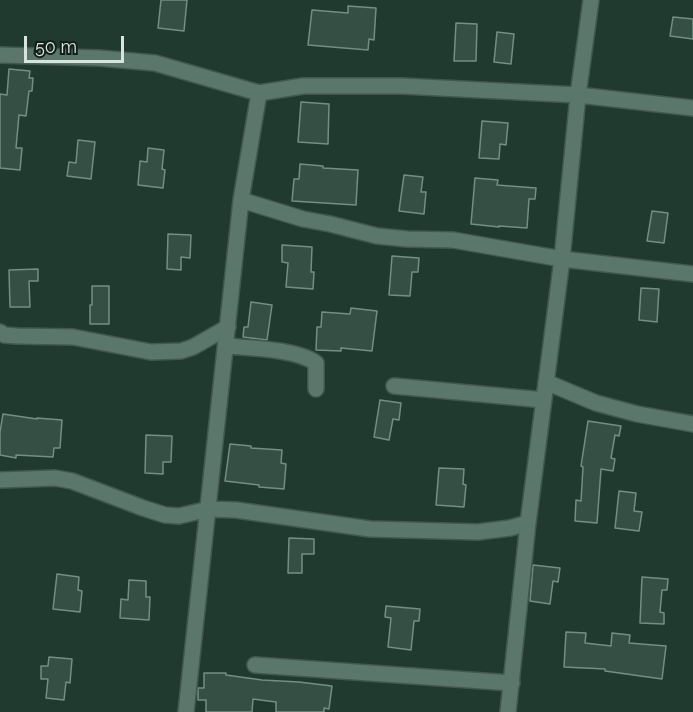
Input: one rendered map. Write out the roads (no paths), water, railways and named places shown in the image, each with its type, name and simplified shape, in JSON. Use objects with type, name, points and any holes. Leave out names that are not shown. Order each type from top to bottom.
[{"type":"street","points":[[508,712],[528,523],[562,259],[578,95],[591,0]]},
{"type":"street","points":[[0,55],[99,58],[155,63],[259,93],[303,86],[402,86],[578,95],[693,108]]},
{"type":"street","points":[[186,712],[241,200],[259,93]]},
{"type":"street","points":[[241,200],[303,219],[377,236],[453,240],[562,259],[693,274]]},
{"type":"street","points":[[0,332],[4,335],[17,336],[74,337],[161,352],[181,351],[193,347],[228,327]]},
{"type":"street","points":[[226,346],[280,351],[307,357],[316,363],[316,389]]},
{"type":"street","points":[[546,382],[596,403],[647,416],[693,424]]},
{"type":"street","points":[[394,386],[544,400]]},
{"type":"street","points":[[0,480],[55,478],[72,481],[165,515],[178,516],[209,509],[236,510],[369,529],[478,532],[528,523]]},
{"type":"street","points":[[255,665],[512,683]]}]
